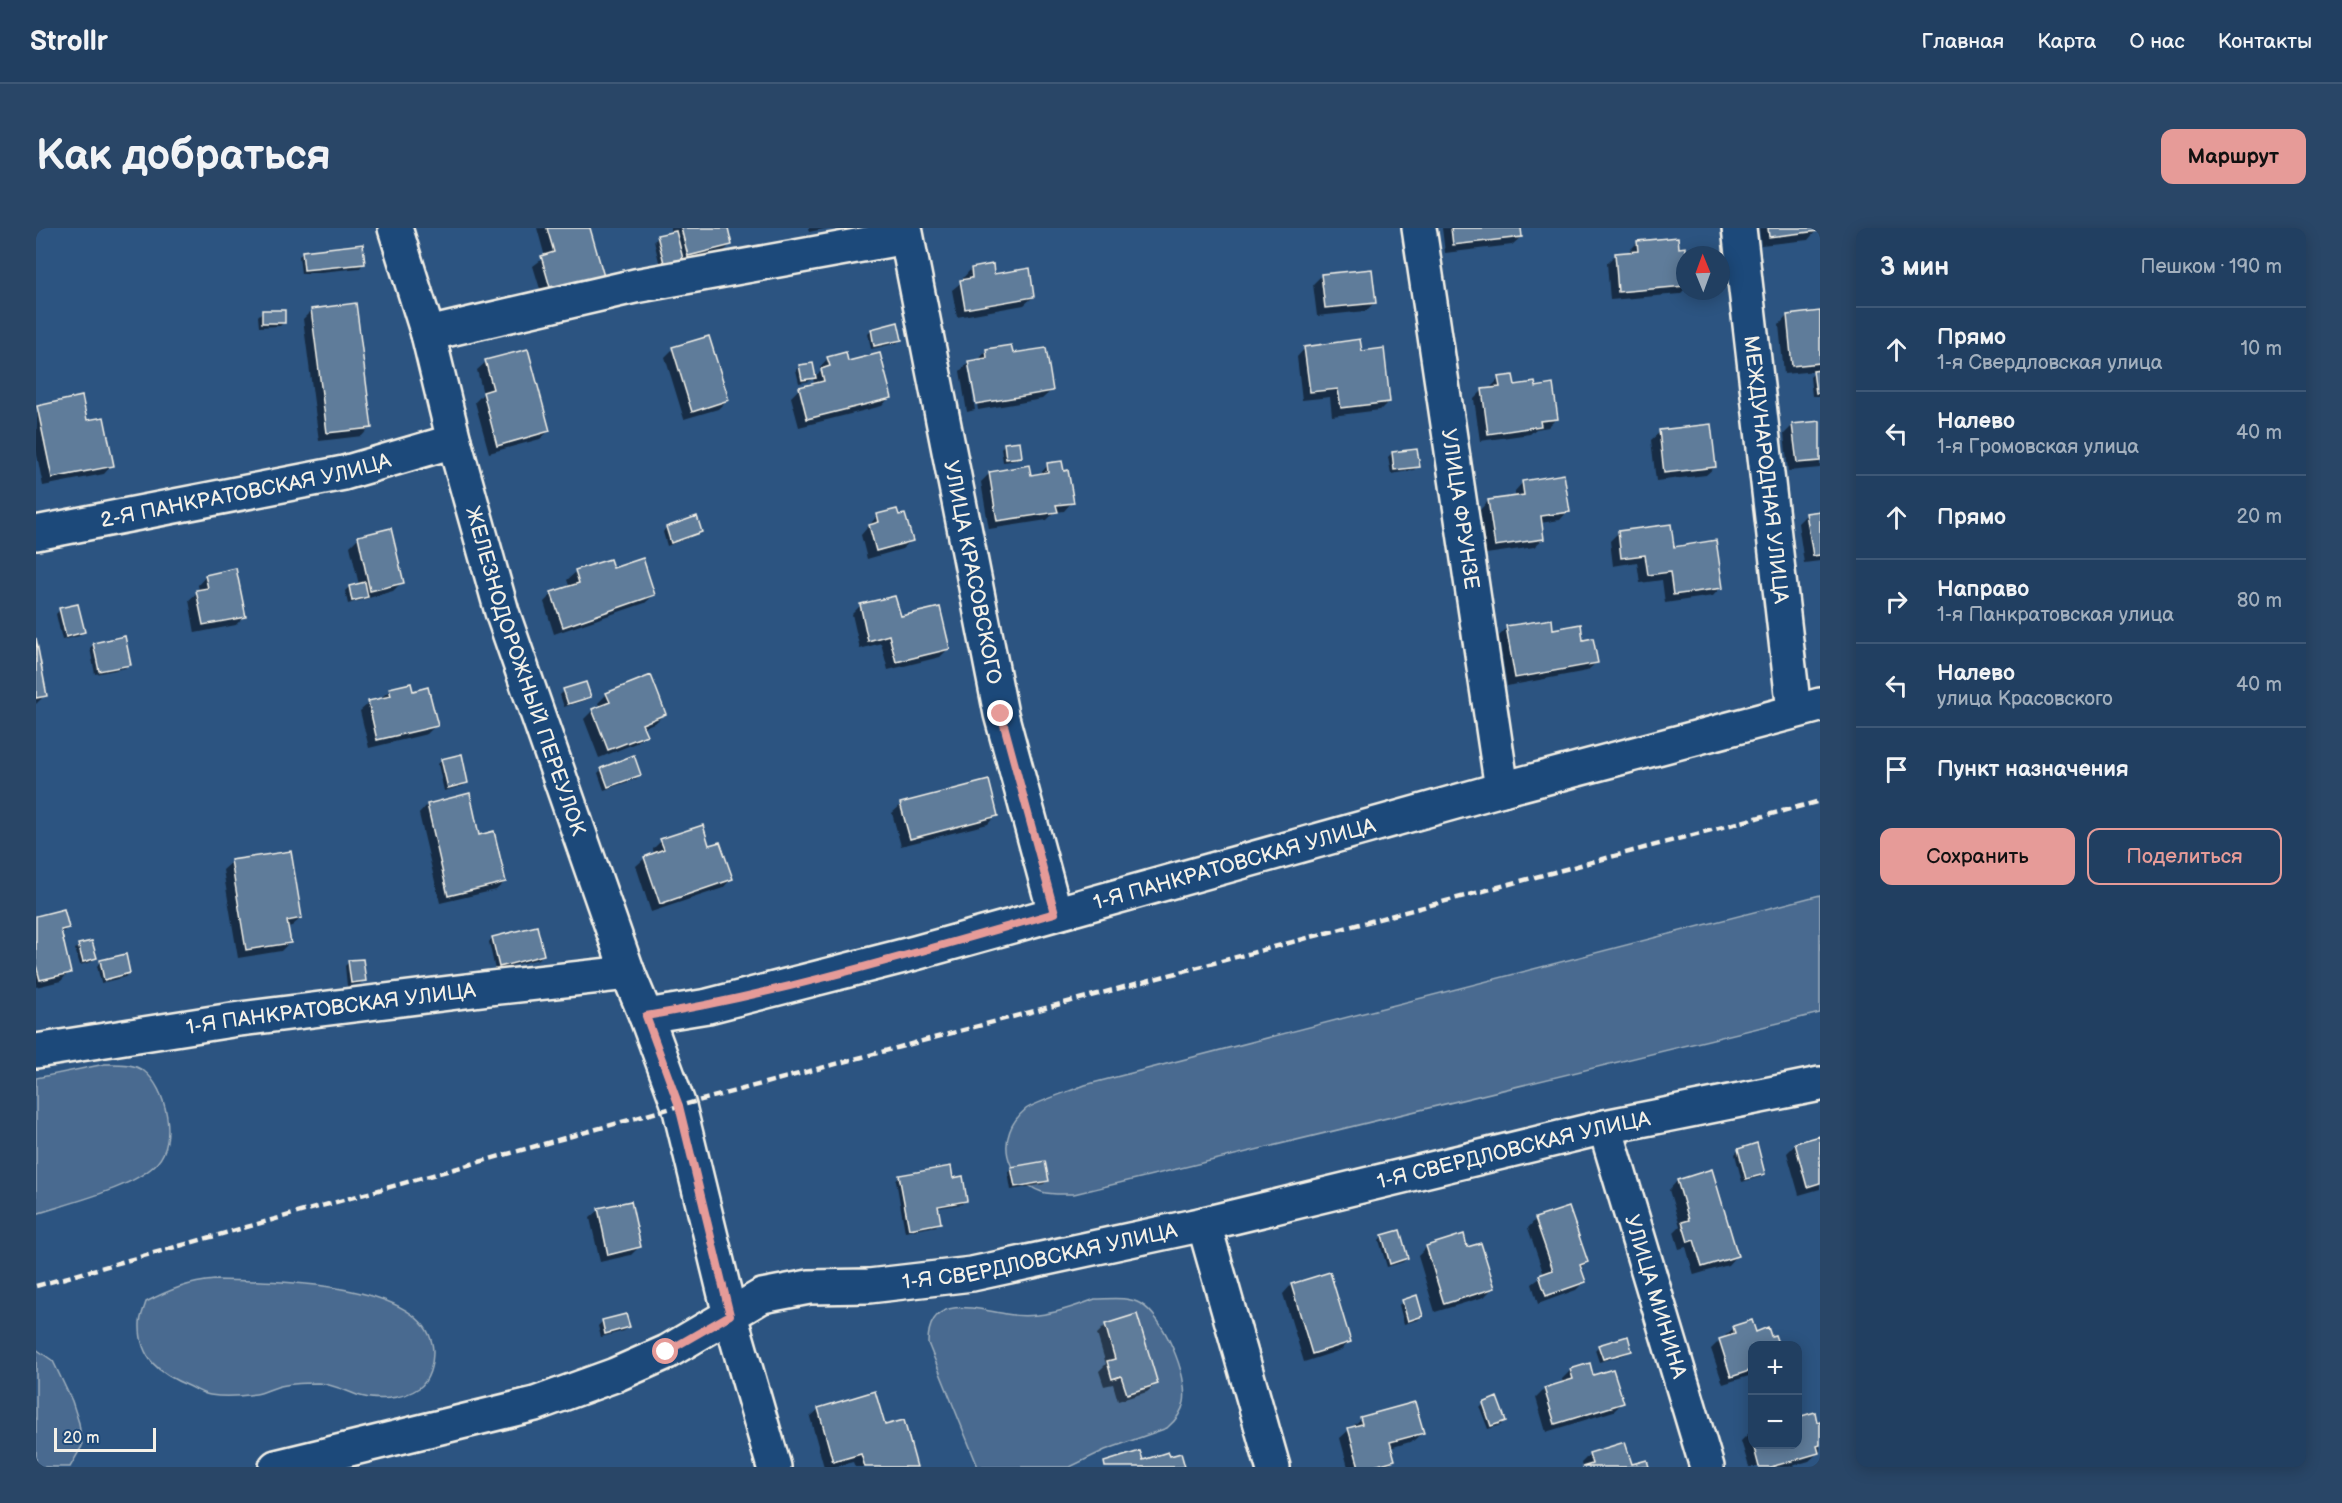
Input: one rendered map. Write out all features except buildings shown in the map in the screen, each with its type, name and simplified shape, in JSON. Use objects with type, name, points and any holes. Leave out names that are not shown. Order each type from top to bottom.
[{"type":"street","name":"ЖЕЛЕЗНОДОРОЖНЫЙ ПЕРЕУЛОК","points":[[395,228],[428,334],[454,441],[502,612],[628,973],[679,1106],[730,1315],[774,1467]]},
{"type":"street","name":"УЛИЦА ФРУНЗЕ","points":[[1419,228],[1502,789]]},
{"type":"street","name":"МЕЖДУНАРОДНАЯ УЛИЦА","points":[[1739,228],[1807,708]]},
{"type":"street","points":[[428,334],[635,286],[906,232]]},
{"type":"street","name":"УЛИЦА КРАСОВСКОГО","points":[[906,232],[1001,714],[1055,913]]},
{"type":"street","name":"2-Я ПАНКРАТОВСКАЯ УЛИЦА","points":[[36,533],[344,473],[454,441]]},
{"type":"street","name":"1-Я ПАНКРАТОВСКАЯ УЛИЦА","points":[[646,1016],[708,1006],[915,953],[1502,789],[1807,708]]},
{"type":"street","name":"1-Я ПАНКРАТОВСКАЯ УЛИЦА","points":[[36,1051],[232,1020],[490,987],[628,973]]},
{"type":"street","name":"1-Я СВЕРДЛОВСКАЯ УЛИЦА","points":[[276,1467],[535,1404],[615,1375],[666,1352],[762,1296],[809,1287],[869,1286],[972,1274],[1204,1224],[1605,1127],[1820,1084]]},
{"type":"street","name":"УЛИЦА МИНИНА","points":[[1605,1127],[1707,1467]]},
{"type":"street","points":[[1204,1224],[1273,1467]]},
{"type":"shaded area","points":[[1820,895],[1820,1013],[1074,1194],[1046,1193],[1029,1186],[1012,1167],[1008,1155],[1007,1143],[1010,1131],[1026,1109],[1085,1085]]},
{"type":"shaded area","points":[[105,1064],[135,1067],[144,1071],[152,1079],[167,1115],[167,1142],[163,1153],[157,1163],[147,1172],[133,1180],[100,1194],[36,1214],[36,1078]]},
{"type":"shaded area","points":[[215,1280],[270,1281],[342,1289],[376,1297],[405,1310],[425,1327],[433,1351],[428,1377],[419,1388],[412,1392],[380,1399],[364,1397],[318,1383],[287,1385],[245,1395],[215,1396],[202,1393],[169,1376],[153,1364],[143,1347],[140,1321],[146,1302],[179,1287]]},
{"type":"shaded area","points":[[1118,1298],[1136,1301],[1158,1321],[1173,1348],[1182,1377],[1184,1402],[1177,1416],[1167,1428],[1105,1450],[1070,1467],[978,1467],[928,1343],[930,1327],[936,1317],[955,1308],[981,1309],[1014,1315],[1038,1315],[1067,1309],[1095,1299]]},
{"type":"shaded area","points":[[36,1349],[53,1361],[72,1401],[79,1423],[82,1446],[70,1467],[36,1467]]},
{"type":"railway","points":[[36,1286],[679,1106],[1820,801]]},
{"type":"route","points":[[666,1352],[730,1315],[679,1106],[646,1016],[708,1006],[915,953],[1055,913],[1001,714]]}]
